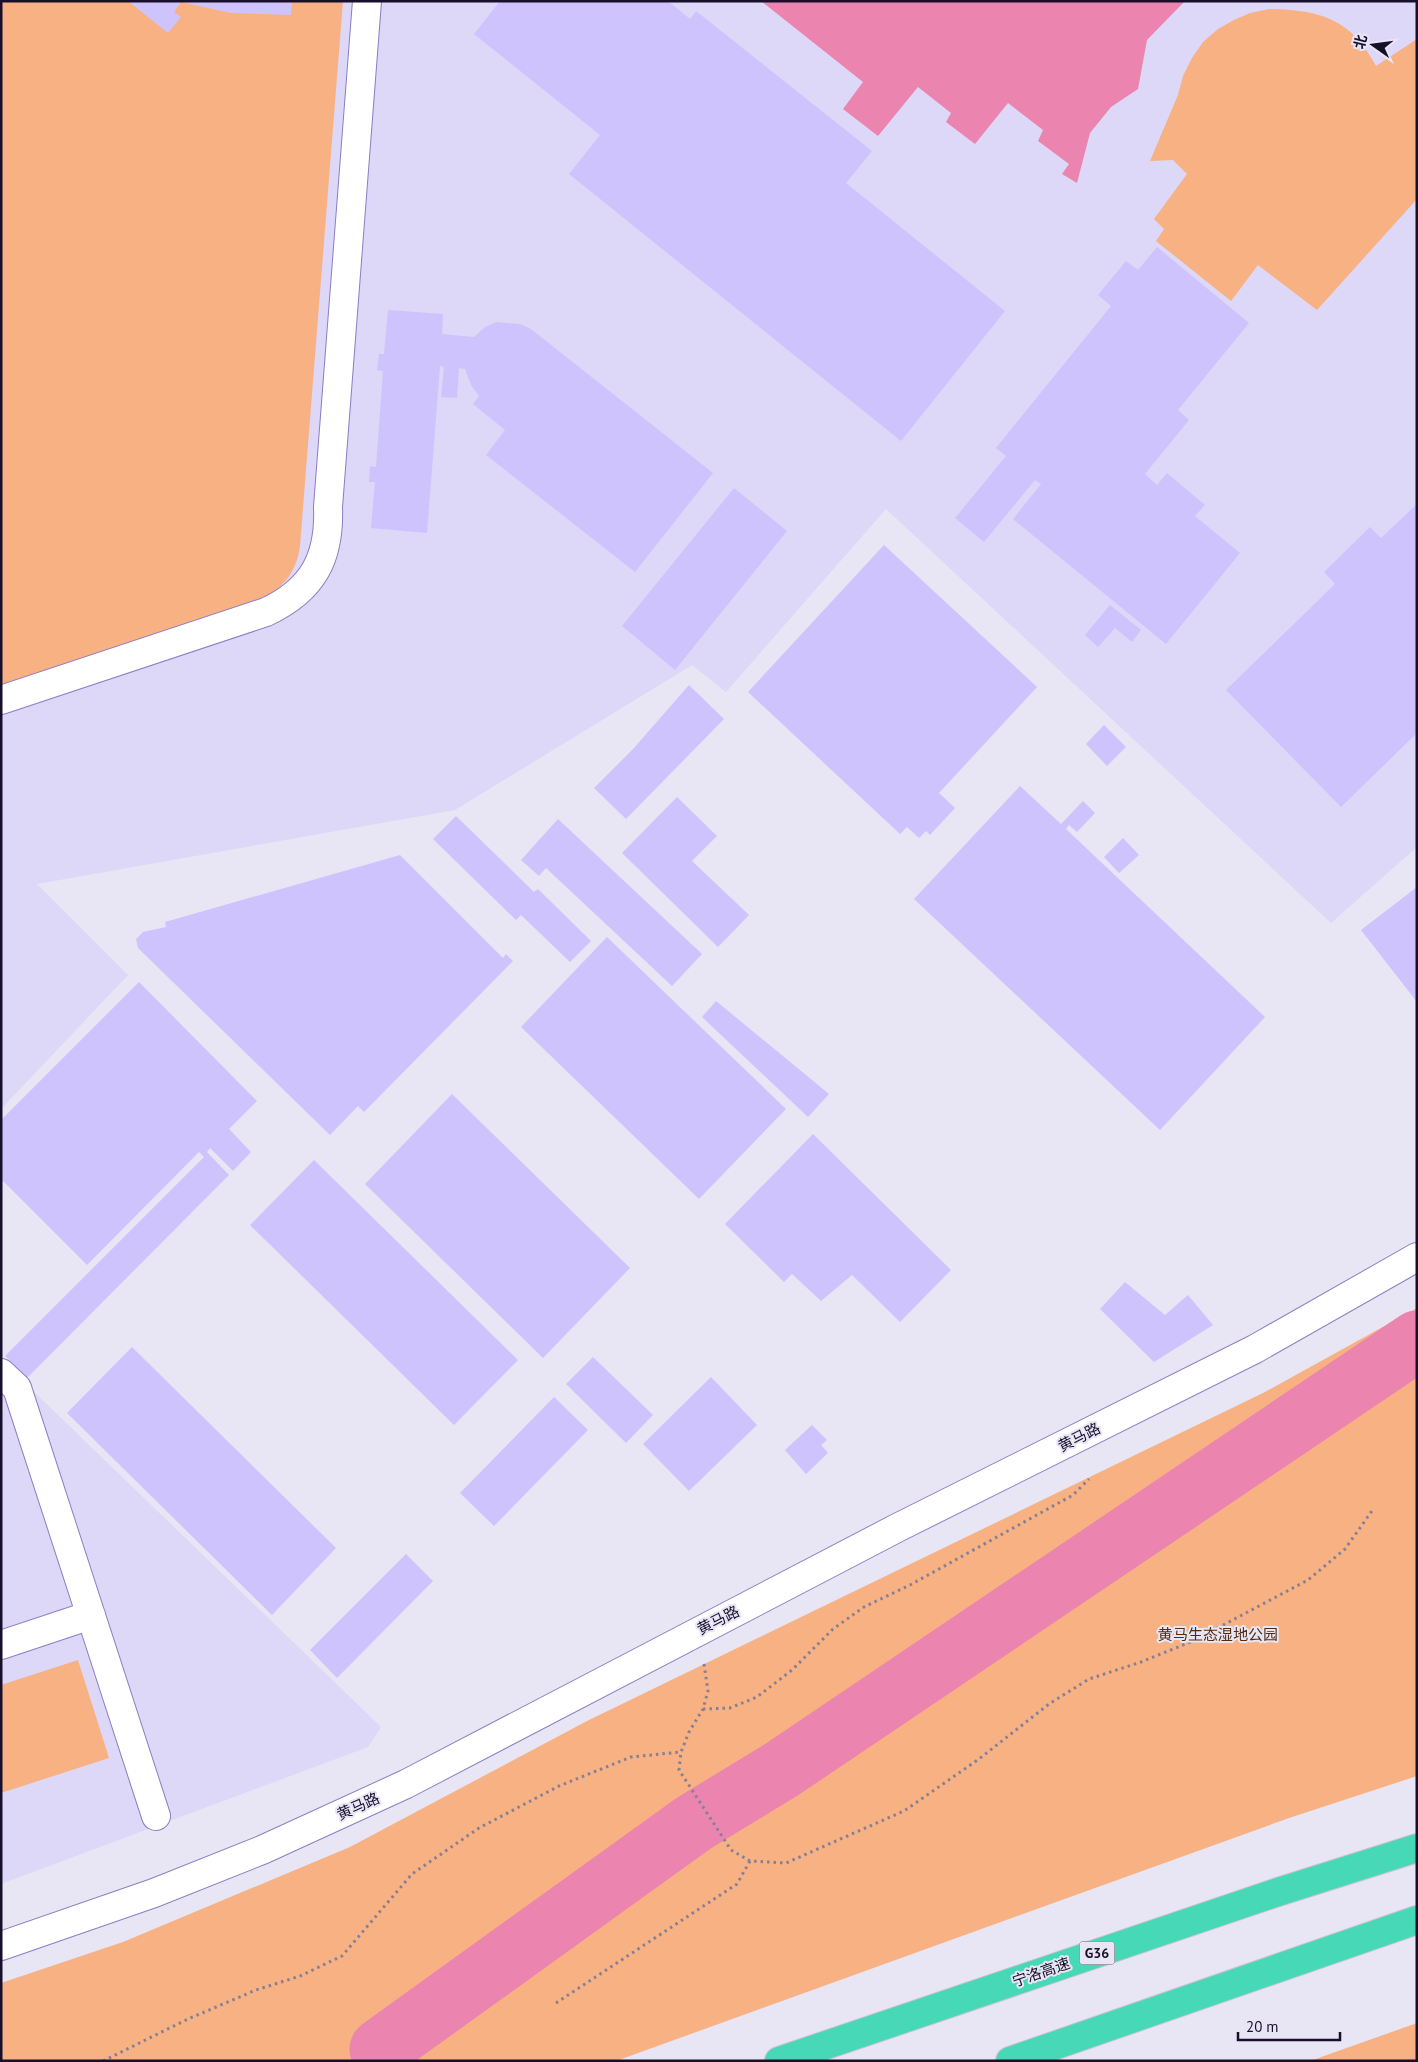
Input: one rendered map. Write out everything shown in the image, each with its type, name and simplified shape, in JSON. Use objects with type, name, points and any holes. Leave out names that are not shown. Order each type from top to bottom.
[{"type":"highway","name":"宁洛高速","points":[[779,2061],[1278,1892],[1417,1848]]},
{"type":"highway","points":[[1010,2061],[1417,1920]]},
{"type":"street","points":[[1,700],[266,612],[282,604],[297,593],[310,580],[320,563],[326,545],[329,526],[328,506],[367,1]]},
{"type":"street","name":"黄马路","points":[[1,1946],[154,1893],[298,1833],[406,1784],[692,1634],[1255,1349],[1417,1257]]},
{"type":"street","points":[[1,1373],[17,1388],[156,1816]]},
{"type":"street","points":[[1,1645],[90,1615]]},
{"type":"path","points":[[703,1709],[730,1708],[757,1697],[792,1670],[833,1629],[864,1607],[910,1585],[1073,1495],[1088,1479]]},
{"type":"path","points":[[692,1634],[704,1663],[708,1691],[703,1709],[689,1732],[681,1752],[679,1770],[731,1850],[750,1861],[786,1863],[904,1811],[978,1759],[1049,1704],[1089,1679],[1142,1662],[1193,1641],[1308,1580],[1345,1549],[1374,1508]]},
{"type":"path","points":[[103,2061],[188,2019],[256,1990],[300,1976],[342,1956],[412,1874],[479,1828],[559,1786],[631,1757],[681,1752]]},
{"type":"path","points":[[556,2003],[737,1884],[750,1861]]},
{"type":"shaded area","points":[[1,1],[1417,1],[1417,847],[1331,923],[886,509],[726,692],[692,665],[455,810],[37,884],[128,975],[1,1109]]},
{"type":"shaded area","points":[[761,1],[1185,1],[1147,40],[1138,89],[1111,107],[1090,133],[1077,183],[1062,174],[1069,164],[1038,141],[1043,130],[1008,103],[975,144],[946,122],[951,113],[918,87],[878,136],[843,109],[863,82]]},
{"type":"shaded area","points":[[1,1360],[381,1727],[368,1747],[1,1884]]},
{"type":"green space","points":[[1,1],[343,1],[300,546],[295,565],[280,586],[256,601],[1,687]]},
{"type":"green space","points":[[1269,9],[1304,12],[1333,20],[1356,37],[1376,66],[1417,39],[1417,199],[1317,310],[1258,265],[1231,301],[1156,241],[1164,229],[1154,219],[1187,174],[1173,160],[1150,161],[1178,95],[1183,76],[1203,42],[1218,29],[1250,13]]},
{"type":"green space","name":"黄马生态湿地公园","points":[[1417,1308],[1417,1776],[1289,1818],[616,2061],[1,2061],[1,1983],[123,1942],[350,1847],[587,1721],[1263,1393]]},
{"type":"green space","points":[[78,1660],[109,1758],[1,1793],[1,1685]]},
{"type":"green space","points":[[1417,2023],[1417,2061],[1310,2061]]},
{"type":"building","points":[[128,1],[292,1],[291,15],[231,13],[181,2],[174,12],[181,17],[168,33]]},
{"type":"building","points":[[500,1],[668,1],[690,19],[696,11],[872,151],[846,183],[1005,311],[901,441],[569,174],[600,135],[474,34]]},
{"type":"building","points":[[1157,247],[1249,323],[1178,410],[1189,420],[1145,474],[1157,485],[1167,473],[1205,505],[1195,516],[1240,553],[1166,644],[1013,519],[1041,484],[1035,480],[984,542],[955,518],[1006,456],[996,448],[1111,306],[1098,295],[1126,261],[1138,270]]},
{"type":"building","points":[[388,310],[443,314],[442,334],[474,337],[485,327],[496,322],[520,324],[531,329],[713,473],[635,572],[486,455],[505,430],[473,404],[479,396],[471,385],[465,369],[459,368],[457,398],[441,397],[444,367],[440,366],[427,533],[371,528],[375,482],[369,482],[370,466],[376,467],[383,371],[377,370],[379,354],[384,354]]},
{"type":"building","points":[[734,488],[787,531],[675,670],[622,626]]},
{"type":"building","points":[[1417,504],[1417,733],[1341,807],[1226,690],[1335,584],[1324,572],[1370,527],[1381,538]]},
{"type":"building","points":[[884,545],[1037,687],[939,793],[955,808],[930,835],[926,831],[919,838],[907,827],[900,834],[748,692]]},
{"type":"building","points":[[1110,605],[1141,630],[1132,642],[1115,628],[1098,647],[1085,635]]},
{"type":"building","points":[[689,685],[724,719],[626,819],[594,788],[634,748]]},
{"type":"building","points":[[1104,725],[1126,747],[1107,766],[1086,744]]},
{"type":"building","points":[[1020,786],[1061,824],[1083,801],[1095,813],[1077,832],[1069,825],[1066,829],[1265,1017],[1160,1130],[914,899]]},
{"type":"building","points":[[677,797],[717,836],[692,861],[749,915],[718,947],[622,853]]},
{"type":"building","points":[[456,816],[534,892],[538,889],[591,941],[570,962],[521,915],[516,920],[433,839]]},
{"type":"building","points":[[558,819],[702,954],[672,986],[546,868],[539,876],[521,860]]},
{"type":"building","points":[[1123,838],[1139,855],[1119,873],[1104,857]]},
{"type":"building","points":[[400,855],[503,958],[506,954],[513,961],[364,1112],[358,1106],[330,1135],[138,948],[136,939],[143,932],[166,927],[165,922]]},
{"type":"building","points":[[1417,887],[1417,1002],[1361,930]]},
{"type":"building","points":[[607,937],[786,1109],[699,1199],[521,1027]]},
{"type":"building","points":[[139,982],[257,1101],[229,1129],[251,1152],[233,1171],[210,1148],[207,1152],[229,1175],[27,1378],[5,1356],[204,1157],[199,1152],[87,1265],[3,1181],[1,1183],[1,1120]]},
{"type":"building","points":[[716,1001],[829,1094],[808,1117],[702,1017]]},
{"type":"building","points":[[452,1094],[630,1268],[543,1358],[365,1184]]},
{"type":"building","points":[[813,1134],[951,1270],[900,1322],[852,1275],[821,1301],[792,1274],[784,1282],[725,1224]]},
{"type":"building","points":[[314,1160],[518,1360],[454,1425],[250,1225]]},
{"type":"building","points":[[1125,1282],[1165,1315],[1188,1295],[1213,1325],[1154,1362],[1100,1309]]},
{"type":"building","points":[[132,1347],[336,1548],[272,1615],[67,1413]]},
{"type":"building","points":[[593,1357],[653,1415],[626,1443],[566,1384]]},
{"type":"building","points":[[711,1377],[757,1425],[689,1491],[643,1444]]},
{"type":"building","points":[[554,1397],[588,1430],[494,1526],[460,1493]]},
{"type":"building","points":[[812,1425],[827,1440],[821,1445],[828,1453],[806,1474],[785,1450]]},
{"type":"building","points":[[406,1554],[433,1581],[337,1678],[310,1650]]},
{"type":"waterway","points":[[380,2049],[694,1823],[781,1770],[1417,1341]]}]
